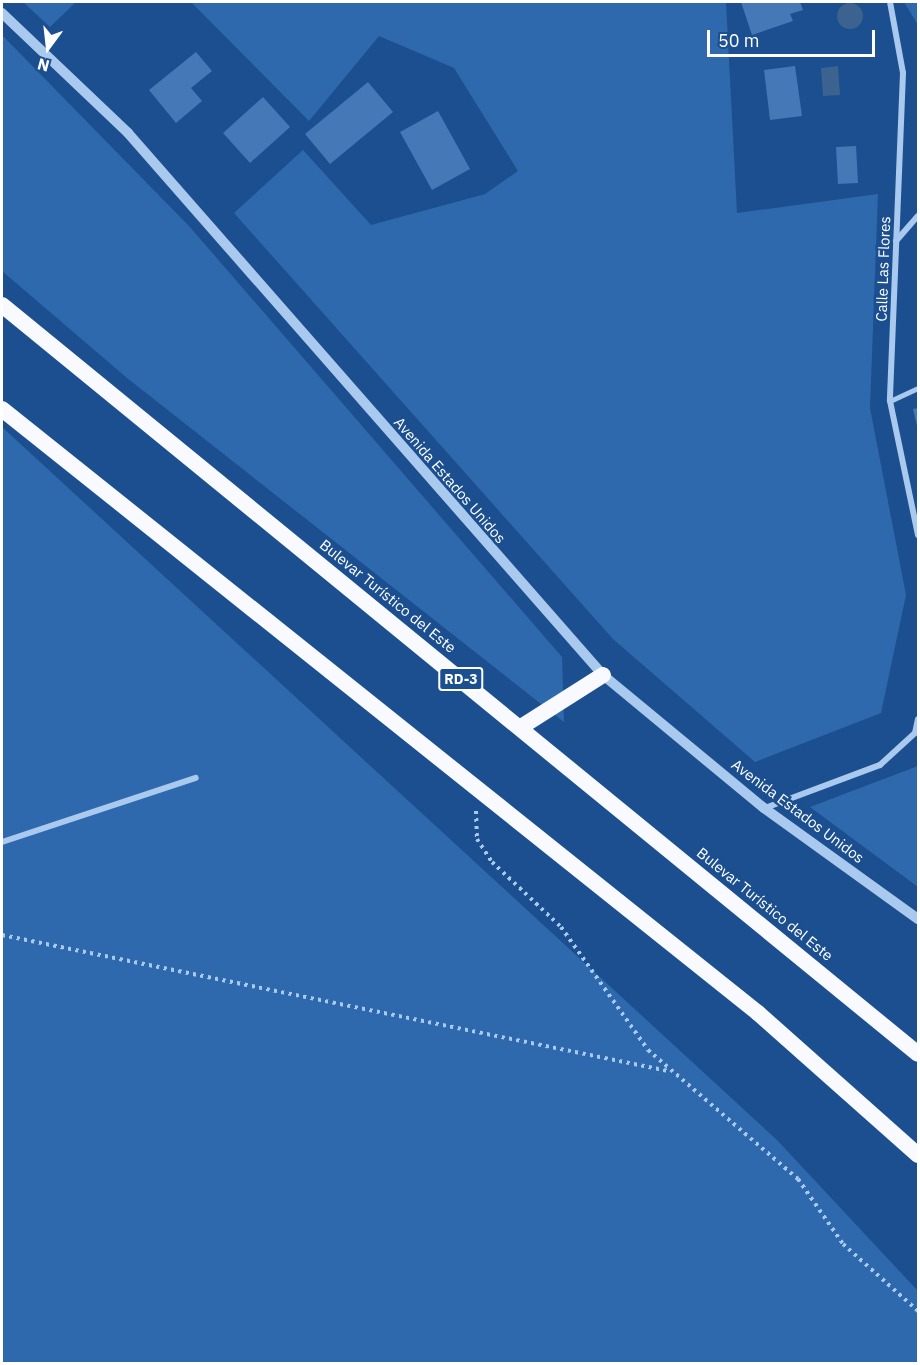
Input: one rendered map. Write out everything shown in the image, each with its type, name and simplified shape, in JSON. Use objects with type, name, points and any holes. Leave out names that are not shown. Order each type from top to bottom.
[{"type":"highway","name":"Bulevar Turístico del Este","points":[[2,305],[521,727],[918,1054]]},
{"type":"highway","points":[[2,409],[758,1013],[918,1155]]},
{"type":"highway","points":[[521,727],[603,675]]},
{"type":"street","name":"Calle Las Flores","points":[[890,2],[903,73],[890,401],[918,535]]},
{"type":"street","name":"Avenida Estados Unidos","points":[[2,13],[128,133],[603,675],[764,808],[918,919]]},
{"type":"street","points":[[896,242],[918,216]]},
{"type":"street","points":[[764,808],[880,765],[917,733],[918,719]]},
{"type":"street","points":[[2,842],[196,778]]},
{"type":"lane","points":[[890,401],[918,388]]},
{"type":"path","points":[[480,792],[477,839],[492,862],[561,927],[669,1071],[744,1127],[798,1179],[843,1244],[918,1311]]},
{"type":"path","points":[[2,935],[669,1071]]},
{"type":"shaded area","points":[[23,2],[76,2],[50,27]]},
{"type":"shaded area","points":[[191,2],[726,2],[737,213],[878,194],[870,408],[906,595],[881,713],[755,762],[613,639],[234,213],[303,150],[371,225],[485,194],[518,171],[454,68],[379,36],[309,121]]},
{"type":"shaded area","points":[[904,2],[918,2],[918,25]]},
{"type":"shaded area","points":[[850,3],[859,7],[863,16],[859,25],[850,29],[841,25],[837,16],[841,7]]},
{"type":"shaded area","points":[[2,35],[189,226],[562,657],[564,722],[127,378],[2,271]]},
{"type":"shaded area","points":[[838,66],[840,95],[823,96],[821,68]]},
{"type":"shaded area","points":[[2,427],[777,1140],[918,1291],[918,1363],[2,1363]]},
{"type":"shaded area","points":[[918,766],[918,887],[810,807]]},
{"type":"building","points":[[741,2],[800,2],[803,10],[790,14],[793,21],[752,35]]},
{"type":"building","points":[[196,52],[212,71],[191,88],[202,101],[176,123],[149,90]]},
{"type":"building","points":[[795,66],[802,116],[770,120],[764,70]]},
{"type":"building","points":[[368,82],[393,112],[330,164],[305,134]]},
{"type":"building","points":[[263,97],[290,127],[250,163],[223,133]]},
{"type":"building","points":[[438,111],[470,169],[432,190],[400,132]]},
{"type":"building","points":[[856,146],[858,183],[838,184],[836,147]]},
{"type":"building","points":[[918,408],[918,430],[913,409]]}]
